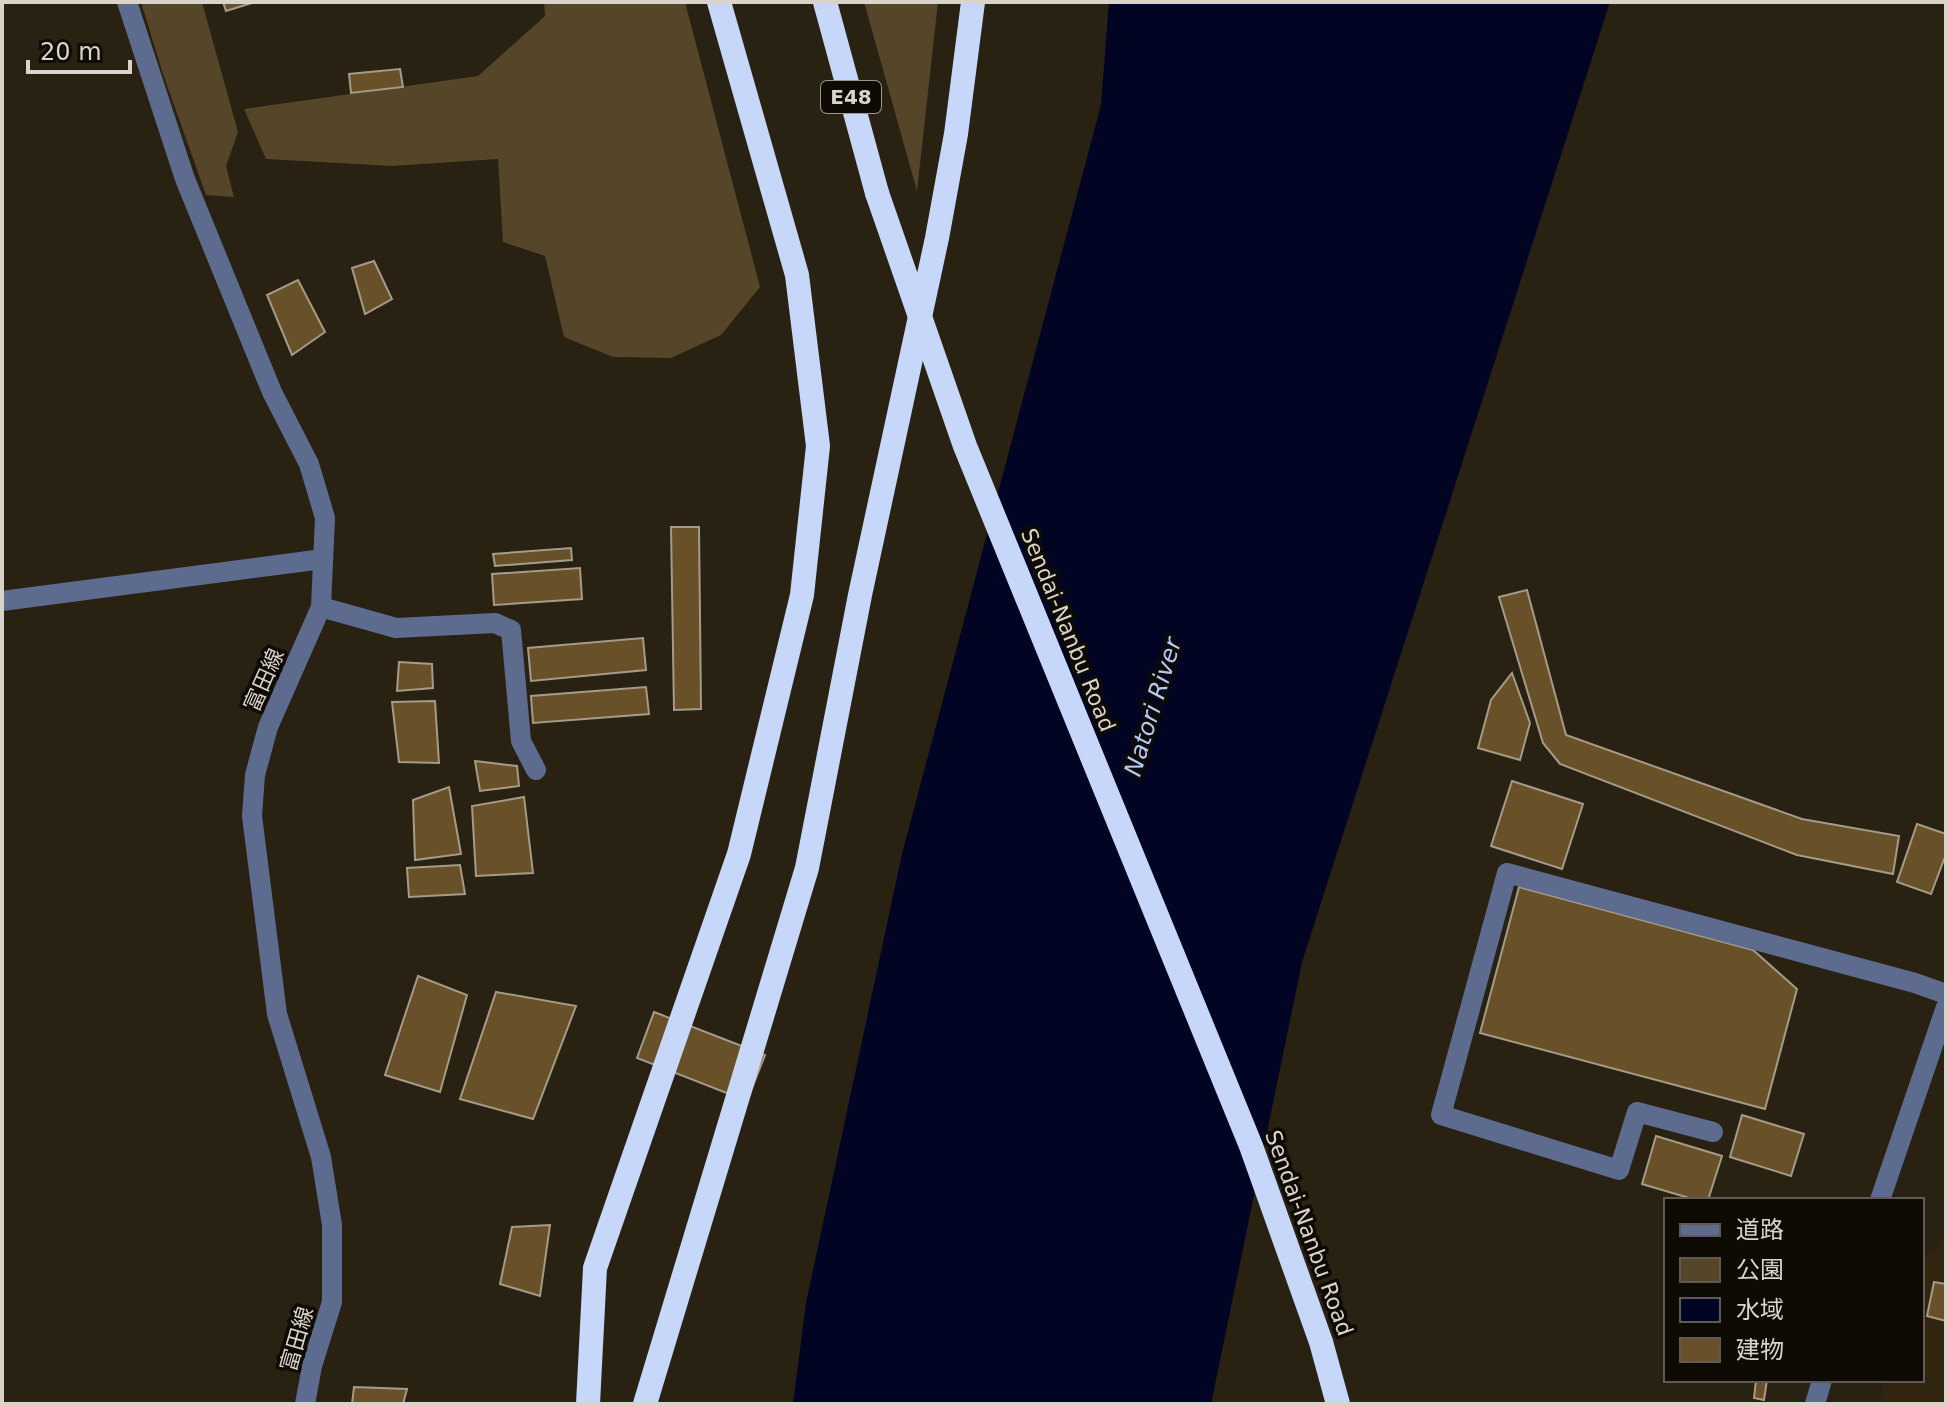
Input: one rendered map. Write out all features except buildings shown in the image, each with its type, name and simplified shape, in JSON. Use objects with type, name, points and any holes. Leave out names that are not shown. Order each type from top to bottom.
[{"type":"highway","points":[[588,1404],[595,1268],[739,854],[802,595],[818,446],[797,275],[719,2]]},
{"type":"highway","name":"Sendai-Nanbu Road","points":[[825,2],[877,193],[965,446],[1251,1146],[1321,1342],[1338,1404]]},
{"type":"highway","points":[[645,1404],[807,868],[860,595],[937,238],[956,134],[973,2]]},
{"type":"street","name":"富田線","points":[[127,2],[185,179],[272,392],[309,464],[325,518],[321,607],[268,727],[255,775],[252,816],[277,1014],[321,1157],[332,1225],[332,1302],[312,1366],[305,1404]]},
{"type":"street","points":[[2,601],[323,559]]},
{"type":"street","points":[[321,607],[396,628],[495,623],[511,630],[521,741],[536,770]]},
{"type":"street","points":[[1713,1132],[1637,1112],[1619,1170],[1441,1115],[1507,873],[1946,994]]},
{"type":"street","points":[[1881,1198],[1946,1007]]},
{"type":"street","points":[[1815,1404],[1821,1382]]},
{"type":"shaded area","points":[[1946,1227],[1946,1404],[1879,1404],[1884,1382],[1924,1382],[1924,1255],[1938,1251]]},
{"type":"green space","points":[[141,2],[202,2],[238,132],[226,166],[234,197],[206,195]]},
{"type":"green space","points":[[544,2],[685,2],[760,287],[721,335],[671,358],[613,357],[564,337],[545,256],[503,242],[498,159],[392,166],[266,159],[244,109],[478,76],[545,16]]},
{"type":"green space","points":[[864,2],[938,2],[917,191]]},
{"type":"water","name":"Natori River","points":[[1109,2],[1610,2],[1302,962],[1211,1404],[793,1404],[806,1303],[902,854],[1101,105]]}]
